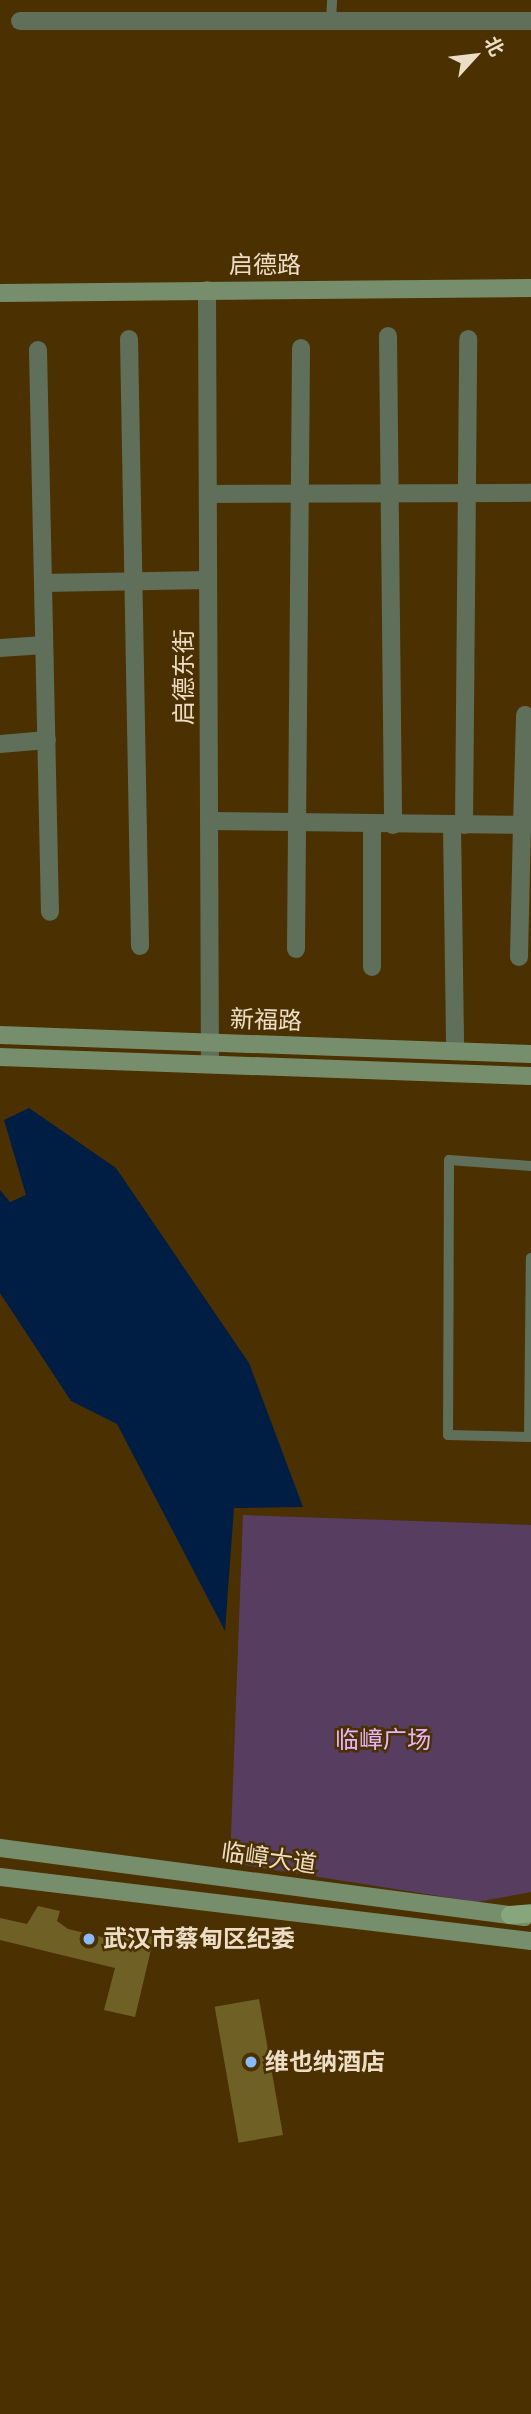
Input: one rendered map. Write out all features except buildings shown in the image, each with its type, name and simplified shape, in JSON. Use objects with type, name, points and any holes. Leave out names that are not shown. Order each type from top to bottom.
[{"type":"main road","points":[[510,1915],[531,1915]]},
{"type":"street","points":[[20,20],[531,21]]},
{"type":"street","name":"启德路","points":[[0,293],[531,288]]},
{"type":"street","name":"启德东街","points":[[207,290],[211,1063]]},
{"type":"street","points":[[388,336],[393,825]]},
{"type":"street","points":[[454,1051],[468,338]]},
{"type":"street","points":[[129,339],[140,946]]},
{"type":"street","points":[[296,949],[301,348]]},
{"type":"street","points":[[38,350],[50,912]]},
{"type":"street","points":[[208,494],[531,493]]},
{"type":"street","points":[[43,583],[208,580]]},
{"type":"street","points":[[0,648],[44,645]]},
{"type":"street","points":[[519,957],[526,825],[525,715]]},
{"type":"street","points":[[0,744],[47,740]]},
{"type":"street","points":[[209,821],[297,825],[526,825]]},
{"type":"street","points":[[372,825],[372,967]]},
{"type":"street","name":"新福路","points":[[0,1035],[531,1054]]},
{"type":"street","name":"新福路","points":[[0,1057],[531,1076]]},
{"type":"street","name":"临嶂大道","points":[[0,1848],[510,1915]]},
{"type":"street","name":"临嶂大道","points":[[0,1877],[531,1941]]},
{"type":"lane","points":[[331,21],[332,0]]},
{"type":"lane","points":[[531,1166],[449,1160],[448,1435],[530,1437],[531,1258]]},
{"type":"green space","name":"临嶂广场","points":[[243,1515],[531,1525],[531,1892],[477,1902],[230,1863]]},
{"type":"water","points":[[29,1108],[116,1168],[249,1363],[303,1507],[234,1508],[225,1631],[117,1424],[71,1401],[0,1293],[0,1190],[10,1202],[26,1195],[4,1120]]},
{"type":"place","name":"武汉市蔡甸区纪委","points":[[89,1939]]},
{"type":"place","name":"维也纳酒店","points":[[251,2062]]}]
